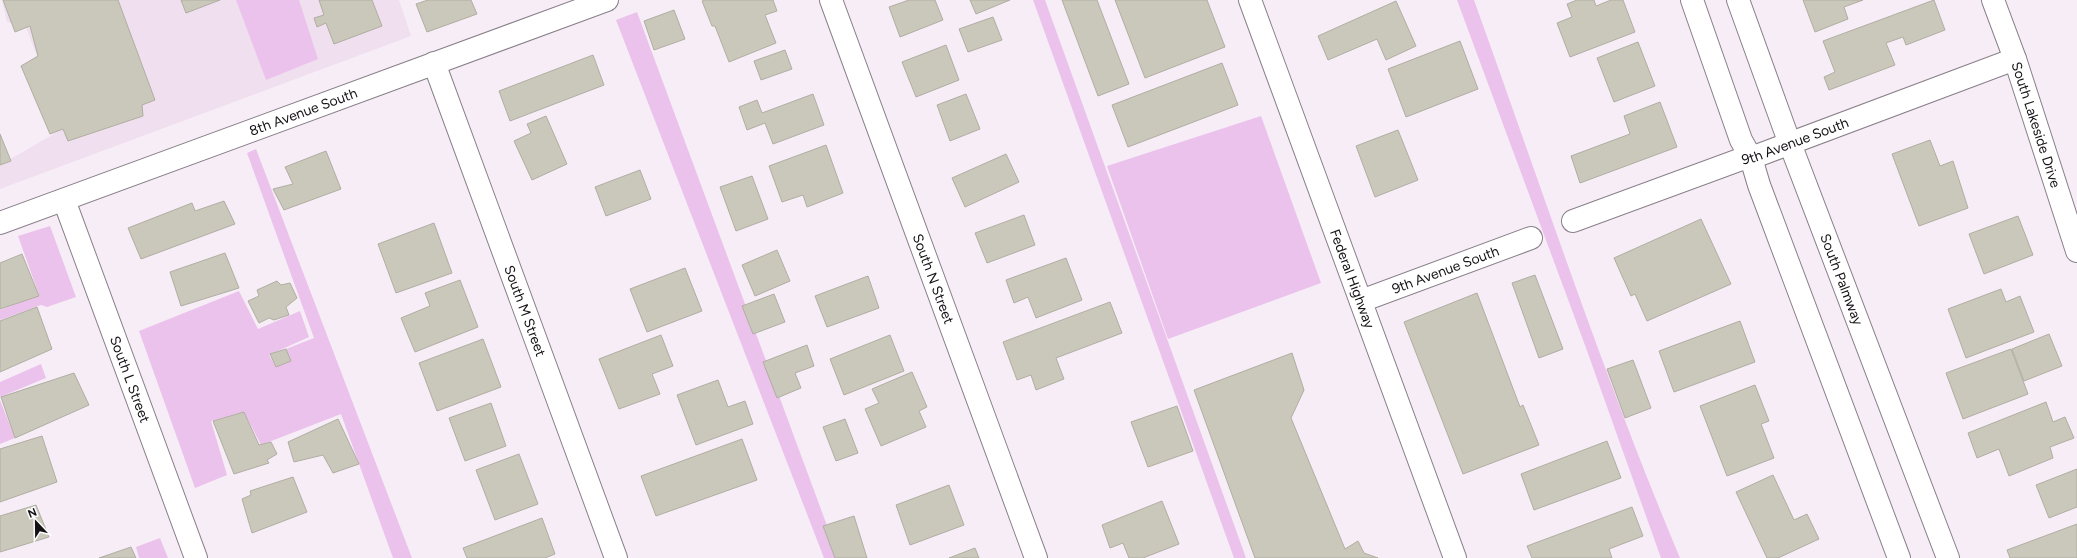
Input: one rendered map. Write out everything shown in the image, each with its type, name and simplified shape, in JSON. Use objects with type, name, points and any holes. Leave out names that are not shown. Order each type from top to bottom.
[{"type":"street","name":"South N Street","points":[[831,0],[1036,558]]},
{"type":"street","name":"Federal Highway","points":[[1250,0],[1455,558]]},
{"type":"street","points":[[1692,0],[1741,140],[1751,158],[1759,185],[1898,558]]},
{"type":"street","name":"South Palmway","points":[[1738,0],[1948,558]]},
{"type":"street","name":"South Lakeside Drive","points":[[1993,0],[2015,59],[2077,251]]},
{"type":"street","name":"8th Avenue South","points":[[0,223],[603,1]]},
{"type":"street","name":"9th Avenue South","points":[[1573,221],[1739,160],[1751,158],[2015,59]]},
{"type":"street","name":"South M Street","points":[[434,63],[616,558]]},
{"type":"street","name":"South L Street","points":[[64,200],[196,558]]},
{"type":"street","name":"9th Avenue South","points":[[1361,301],[1530,238]]},
{"type":"shaded area","points":[[2,0],[399,0],[411,36],[0,189],[0,165],[59,131],[37,56],[26,27],[7,22]]},
{"type":"shaded area","points":[[236,0],[299,0],[318,59],[266,80]]},
{"type":"shaded area","points":[[1033,0],[1045,0],[1246,558],[1234,558]]},
{"type":"shaded area","points":[[1457,0],[1474,0],[1573,280],[1625,420],[1680,558],[1661,558],[1586,348]]},
{"type":"shaded area","points":[[637,12],[839,558],[824,558],[616,20]]},
{"type":"shaded area","points":[[1261,116],[1321,283],[1168,339],[1107,166]]},
{"type":"shaded area","points":[[256,149],[412,558],[393,558],[341,414],[261,445],[244,412],[211,421],[227,475],[195,488],[139,331],[239,291],[258,329],[300,311],[309,337],[269,355],[276,367],[291,361],[286,349],[314,338],[247,153]]},
{"type":"shaded area","points":[[50,226],[76,297],[47,307],[41,305],[0,320],[0,310],[39,295],[18,236]]},
{"type":"shaded area","points":[[41,364],[46,378],[0,397],[0,382]]},
{"type":"shaded area","points":[[0,400],[15,438],[0,444]]},
{"type":"shaded area","points":[[160,538],[168,558],[139,558],[136,547]]},
{"type":"building","points":[[3,0],[118,0],[155,100],[142,105],[143,116],[68,141],[63,129],[50,134],[21,66],[38,56],[30,26],[15,32]]},
{"type":"building","points":[[181,0],[220,0],[186,13]]},
{"type":"building","points":[[319,0],[372,0],[382,26],[334,44],[326,23],[317,27],[314,18],[324,15]]},
{"type":"building","points":[[428,0],[471,0],[477,14],[427,32],[416,4]]},
{"type":"building","points":[[773,0],[777,11],[765,15],[776,43],[729,62],[715,26],[712,26],[702,1]]},
{"type":"building","points":[[909,0],[935,0],[943,20],[900,37],[889,7]]},
{"type":"building","points":[[970,0],[1010,0],[976,14]]},
{"type":"building","points":[[1062,0],[1097,0],[1129,84],[1098,96]]},
{"type":"building","points":[[1115,0],[1207,0],[1225,47],[1145,78]]},
{"type":"building","points":[[1577,0],[1594,0],[1596,6],[1611,0],[1623,0],[1635,32],[1570,57],[1557,23],[1572,17],[1567,4]]},
{"type":"building","points":[[1803,0],[1863,0],[1844,7],[1848,19],[1815,32]]},
{"type":"building","points":[[1934,0],[1945,30],[1906,45],[1903,37],[1886,43],[1895,65],[1829,90],[1824,77],[1835,72],[1823,41]]},
{"type":"building","points":[[1396,1],[1416,46],[1386,60],[1377,39],[1328,60],[1318,36]]},
{"type":"building","points":[[674,10],[685,39],[654,50],[644,21]]},
{"type":"building","points":[[993,17],[1002,40],[968,52],[959,29]]},
{"type":"building","points":[[1460,41],[1478,89],[1406,117],[1388,69]]},
{"type":"building","points":[[1638,42],[1655,86],[1614,102],[1597,58]]},
{"type":"building","points":[[946,45],[959,80],[916,97],[902,62]]},
{"type":"building","points":[[785,50],[792,69],[761,80],[754,61]]},
{"type":"building","points":[[593,55],[604,85],[510,121],[499,91]]},
{"type":"building","points":[[1222,63],[1238,105],[1128,147],[1112,105]]},
{"type":"building","points":[[813,94],[824,125],[773,144],[765,123],[747,130],[739,107],[757,100],[762,113]]},
{"type":"building","points":[[966,94],[980,129],[950,141],[937,105]]},
{"type":"building","points":[[1660,102],[1677,147],[1580,183],[1571,156],[1630,134],[1624,116]]},
{"type":"building","points":[[546,116],[567,164],[532,180],[514,141],[531,133],[527,124]]},
{"type":"building","points":[[1398,130],[1418,180],[1375,197],[1356,146]]},
{"type":"building","points":[[0,134],[11,161],[0,165]]},
{"type":"building","points":[[1930,140],[1940,166],[1953,161],[1968,208],[1919,226],[1892,154]]},
{"type":"building","points":[[826,145],[843,193],[807,207],[803,195],[782,202],[769,166]]},
{"type":"building","points":[[326,151],[341,189],[284,210],[273,189],[293,184],[285,167]]},
{"type":"building","points":[[1006,154],[1019,182],[965,207],[952,178]]},
{"type":"building","points":[[640,170],[651,199],[606,216],[595,187]]},
{"type":"building","points":[[752,176],[768,219],[736,231],[720,187]]},
{"type":"building","points":[[224,201],[235,224],[141,259],[128,228],[192,203],[195,211]]},
{"type":"building","points":[[1024,215],[1035,245],[987,263],[975,233]]},
{"type":"building","points":[[2018,216],[2033,255],[1984,274],[1969,234]]},
{"type":"building","points":[[1701,219],[1731,284],[1647,321],[1635,294],[1631,296],[1614,258]]},
{"type":"building","points":[[434,223],[452,273],[396,293],[378,244]]},
{"type":"building","points":[[777,250],[790,281],[755,296],[742,265]]},
{"type":"building","points":[[225,253],[239,288],[181,306],[170,272]]},
{"type":"building","points":[[22,254],[39,296],[0,309],[0,263]]},
{"type":"building","points":[[1066,258],[1082,300],[1036,318],[1028,297],[1014,303],[1006,280]]},
{"type":"building","points":[[685,268],[702,311],[647,332],[630,289]]},
{"type":"building","points":[[1535,275],[1563,349],[1539,358],[1512,283]]},
{"type":"building","points":[[868,276],[879,308],[827,327],[815,296]]},
{"type":"building","points":[[460,280],[478,327],[415,352],[401,318],[430,306],[425,293]]},
{"type":"building","points":[[277,281],[281,285],[290,283],[297,298],[286,307],[289,315],[274,320],[269,318],[259,323],[248,301],[259,296],[257,290]]},
{"type":"building","points":[[2001,289],[2006,302],[2020,296],[2034,332],[1966,358],[1948,309]]},
{"type":"building","points":[[1477,293],[1520,407],[1523,405],[1539,445],[1463,474],[1404,322]]},
{"type":"building","points":[[774,294],[785,322],[753,334],[742,306]]},
{"type":"building","points":[[1110,302],[1122,333],[1056,358],[1064,379],[1036,390],[1031,375],[1017,380],[1003,342]]},
{"type":"building","points":[[37,307],[52,349],[0,372],[0,321]]},
{"type":"building","points":[[1740,321],[1755,362],[1674,392],[1659,351]]},
{"type":"building","points":[[2049,334],[2062,366],[2024,381],[2012,349]]},
{"type":"building","points":[[661,335],[673,366],[652,374],[660,394],[619,409],[599,359]]},
{"type":"building","points":[[890,335],[904,371],[844,395],[830,359]]},
{"type":"building","points":[[483,339],[501,387],[437,411],[419,363]]},
{"type":"building","points":[[807,345],[814,366],[795,373],[801,388],[777,398],[763,362]]},
{"type":"building","points":[[286,349],[291,361],[276,367],[270,354]]},
{"type":"building","points":[[2011,349],[2028,394],[1963,419],[1946,373]]},
{"type":"building","points":[[1292,353],[1304,390],[1291,418],[1345,549],[1358,541],[1364,553],[1378,558],[1255,558],[1194,390]]},
{"type":"building","points":[[1633,360],[1651,408],[1625,418],[1607,369]]},
{"type":"building","points":[[912,372],[927,407],[919,411],[926,427],[881,446],[865,409],[879,403],[872,389]]},
{"type":"building","points":[[74,373],[89,405],[15,438],[1,397]]},
{"type":"building","points":[[718,380],[728,407],[745,401],[753,424],[696,445],[677,395]]},
{"type":"building","points":[[1755,385],[1769,421],[1761,424],[1774,458],[1727,476],[1700,406]]},
{"type":"building","points":[[2046,402],[2053,422],[2065,417],[2074,438],[2050,447],[2053,458],[2009,476],[1999,449],[1977,458],[1968,433]]},
{"type":"building","points":[[491,403],[506,446],[465,461],[449,418]]},
{"type":"building","points":[[1177,406],[1193,451],[1148,467],[1131,422]]},
{"type":"building","points":[[244,412],[259,445],[271,442],[277,454],[267,460],[269,463],[234,474],[213,421]]},
{"type":"building","points":[[338,419],[359,464],[333,473],[323,455],[294,462],[288,442]]},
{"type":"building","points":[[845,419],[858,453],[836,461],[823,427]]},
{"type":"building","points":[[42,436],[57,482],[0,502],[0,449]]},
{"type":"building","points":[[742,439],[757,480],[656,516],[641,476]]},
{"type":"building","points":[[1607,441],[1621,478],[1534,510],[1521,474]]},
{"type":"building","points":[[519,454],[538,504],[495,520],[476,470]]},
{"type":"building","points":[[2077,469],[2077,507],[2049,518],[2036,485]]},
{"type":"building","points":[[1773,475],[1794,520],[1807,514],[1819,539],[1778,558],[1767,558],[1736,492]]},
{"type":"building","points":[[293,477],[307,512],[252,533],[242,499],[251,495],[250,491]]},
{"type":"building","points":[[949,485],[964,525],[910,545],[896,505]]},
{"type":"building","points":[[1162,501],[1179,544],[1143,558],[1129,558],[1123,543],[1110,548],[1102,525]]},
{"type":"building","points":[[36,505],[49,537],[0,552],[0,516]]},
{"type":"building","points":[[1632,507],[1643,536],[1609,549],[1612,558],[1532,558],[1527,546]]},
{"type":"building","points":[[854,516],[867,558],[835,558],[823,526]]},
{"type":"building","points":[[542,518],[555,554],[545,558],[467,558],[463,548]]},
{"type":"building","points":[[2077,524],[2077,558],[2010,558],[2007,550]]},
{"type":"building","points":[[131,547],[136,558],[99,558]]},
{"type":"building","points":[[975,548],[979,558],[949,558]]}]
